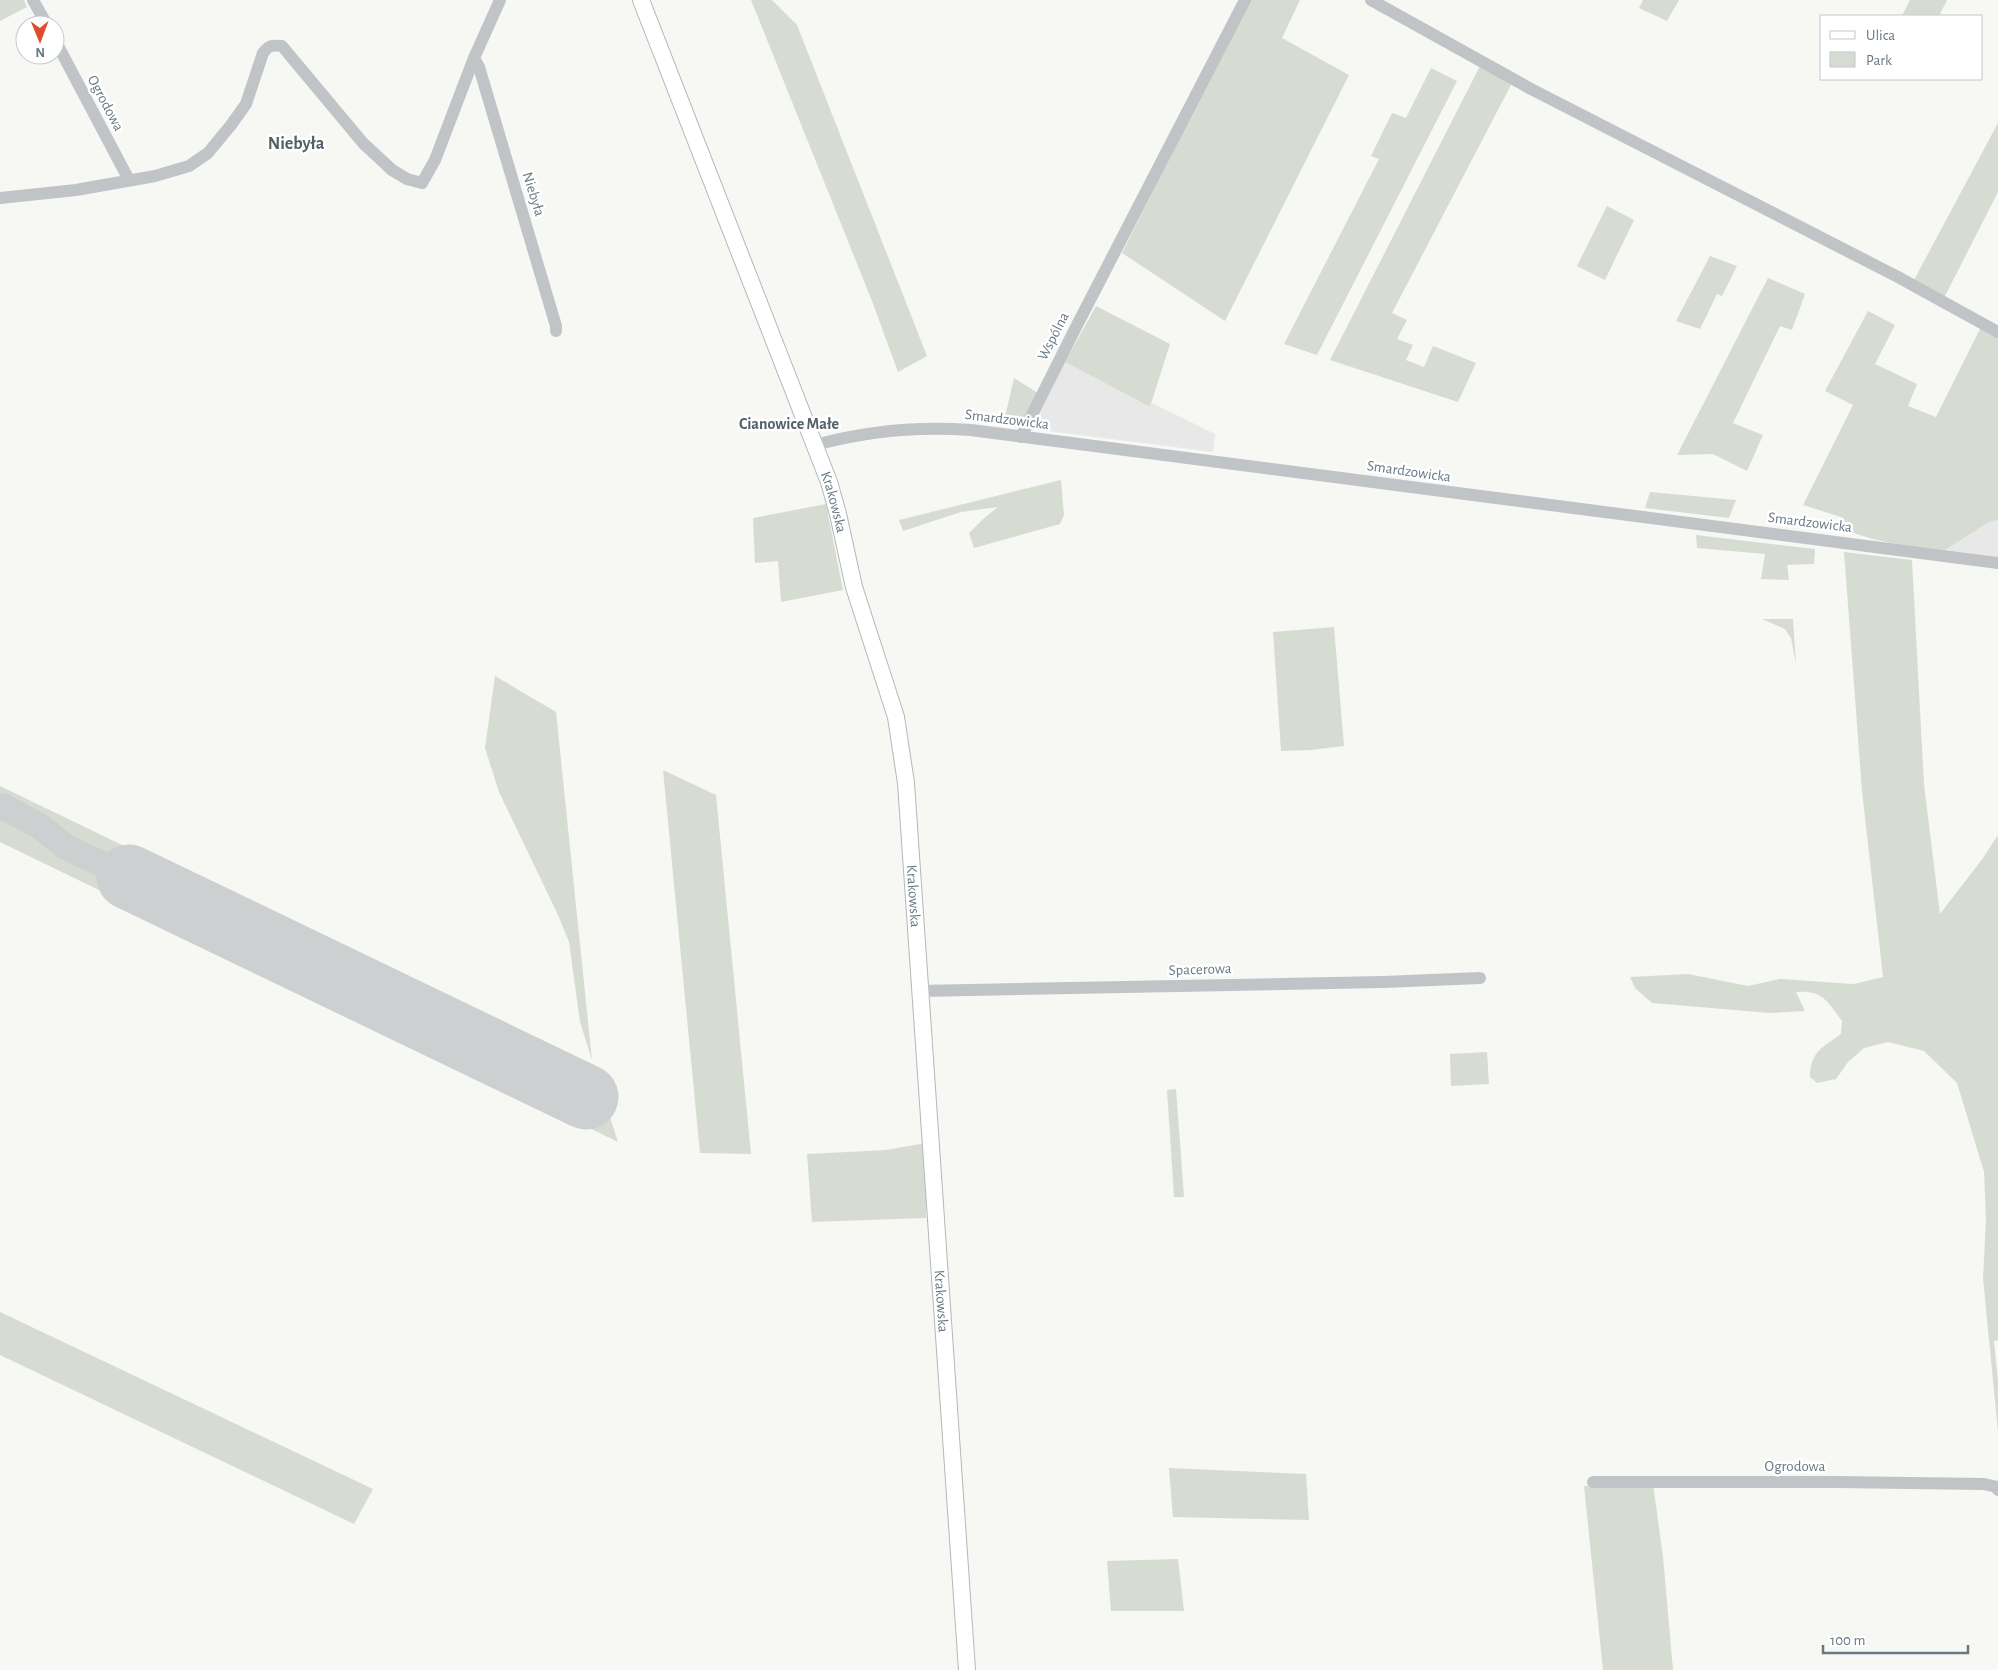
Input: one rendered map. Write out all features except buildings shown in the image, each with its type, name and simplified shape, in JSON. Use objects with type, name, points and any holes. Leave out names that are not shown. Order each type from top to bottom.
[{"type":"main road","name":"Krakowska","points":[[641,0],[815,445],[835,503],[856,596],[896,717],[906,783],[967,1670]]},
{"type":"street","points":[[34,0],[42,15]]},
{"type":"street","points":[[0,198],[76,190],[155,176],[189,166],[208,153],[246,104],[263,53],[268,46],[273,45],[282,46],[363,143],[392,170],[407,179],[422,183],[435,160],[477,62],[500,0]]},
{"type":"street","name":"Wspólna","points":[[1021,437],[1245,0]]},
{"type":"street","points":[[1371,0],[1417,24],[1469,56],[1531,90],[1898,278],[1998,332]]},
{"type":"street","name":"Ogrodowa","points":[[65,59],[129,180]]},
{"type":"street","name":"Niebyła","points":[[477,62],[556,331]]},
{"type":"street","name":"Smardzowicka","points":[[815,445],[869,433],[922,428],[963,430],[1998,563]]},
{"type":"street","name":"Spacerowa","points":[[920,991],[1383,982],[1480,978]]},
{"type":"street","name":"Ogrodowa","points":[[1594,1482],[1984,1484],[1997,1488]]},
{"type":"shaded area","points":[[1065,362],[1150,407],[1152,403],[1215,434],[1213,452],[1033,429]]},
{"type":"shaded area","points":[[1998,520],[1998,557],[1945,550],[1989,522]]},
{"type":"green space","points":[[0,0],[24,0],[27,7],[0,21]]},
{"type":"green space","points":[[751,0],[772,0],[797,25],[927,356],[898,372],[872,301]]},
{"type":"green space","points":[[1249,0],[1300,0],[1282,38],[1349,75],[1225,321],[1122,253]]},
{"type":"green space","points":[[1643,0],[1679,0],[1667,21],[1639,8]]},
{"type":"green space","points":[[1910,0],[1947,0],[1940,15],[1902,15]]},
{"type":"green space","points":[[1480,66],[1512,83],[1392,313],[1407,320],[1397,339],[1413,345],[1406,360],[1424,367],[1433,346],[1476,363],[1458,402],[1330,360]]},
{"type":"green space","points":[[1431,68],[1457,81],[1317,355],[1284,344],[1379,159],[1371,156],[1392,113],[1406,118]]},
{"type":"green space","points":[[1998,123],[1998,192],[1944,298],[1914,280]]},
{"type":"green space","points":[[1607,206],[1634,220],[1605,280],[1577,266]]},
{"type":"green space","points":[[1710,256],[1737,266],[1722,296],[1717,294],[1700,329],[1676,321]]},
{"type":"green space","points":[[1768,278],[1805,294],[1792,330],[1780,326],[1733,423],[1763,435],[1747,471],[1713,454],[1677,455]]},
{"type":"green space","points":[[1096,306],[1170,344],[1150,407],[1065,362]]},
{"type":"green space","points":[[1868,311],[1895,325],[1875,364],[1917,384],[1908,406],[1936,417],[1981,327],[1998,336],[1998,520],[1989,522],[1945,550],[1890,543],[1851,532],[1839,526],[1841,517],[1803,505],[1853,405],[1825,391]]},
{"type":"green space","points":[[1014,378],[1038,393],[1022,428],[1003,425]]},
{"type":"green space","points":[[1061,480],[1064,515],[1060,524],[974,548],[969,533],[998,507],[961,512],[903,531],[899,520]]},
{"type":"green space","points":[[1650,492],[1736,500],[1729,518],[1645,508]]},
{"type":"green space","points":[[826,504],[843,590],[781,602],[778,561],[755,563],[753,518]]},
{"type":"green space","points":[[1696,535],[1815,549],[1814,564],[1787,565],[1789,580],[1761,579],[1765,554],[1697,548]]},
{"type":"green space","points":[[1844,552],[1912,560],[1924,785],[1940,914],[1983,858],[1998,835],[1998,1340],[1994,1341],[1998,1381],[1998,1432],[1983,1278],[1986,1220],[1984,1172],[1957,1083],[1924,1051],[1888,1042],[1864,1048],[1848,1062],[1836,1079],[1817,1083],[1810,1077],[1812,1062],[1819,1051],[1841,1034],[1842,1021],[1824,998],[1812,993],[1796,992],[1805,1011],[1770,1013],[1652,1003],[1635,988],[1630,977],[1688,974],[1748,986],[1780,979],[1854,984],[1883,977],[1862,791]]},
{"type":"green space","points":[[1762,619],[1793,619],[1796,664],[1791,638],[1785,629]]},
{"type":"green space","points":[[1334,627],[1344,746],[1281,751],[1273,632]]},
{"type":"green space","points":[[495,676],[556,712],[592,1060],[580,1022],[569,942],[499,792],[485,748]]},
{"type":"green space","points":[[663,770],[716,795],[751,1154],[700,1153]]},
{"type":"green space","points":[[0,786],[596,1074],[618,1142],[0,842]]},
{"type":"green space","points":[[1487,1052],[1489,1084],[1451,1086],[1450,1054]]},
{"type":"green space","points":[[1176,1089],[1184,1197],[1174,1197],[1167,1090]]},
{"type":"green space","points":[[926,1143],[926,1218],[812,1222],[807,1154],[886,1150]]},
{"type":"green space","points":[[0,1312],[373,1489],[354,1524],[0,1355]]},
{"type":"green space","points":[[1169,1468],[1306,1474],[1309,1520],[1173,1517]]},
{"type":"green space","points":[[1653,1484],[1663,1557],[1673,1670],[1603,1670],[1584,1486]]},
{"type":"green space","points":[[1178,1559],[1184,1611],[1111,1611],[1107,1561]]},
{"type":"taxiway","points":[[0,808],[2,806],[38,825],[66,847],[129,877]]},
{"type":"runway","points":[[129,877],[586,1097]]},
{"type":"district","name":"Niebyła","points":[[296,143]]},
{"type":"district","name":"Cianowice Małe","points":[[789,423]]}]
